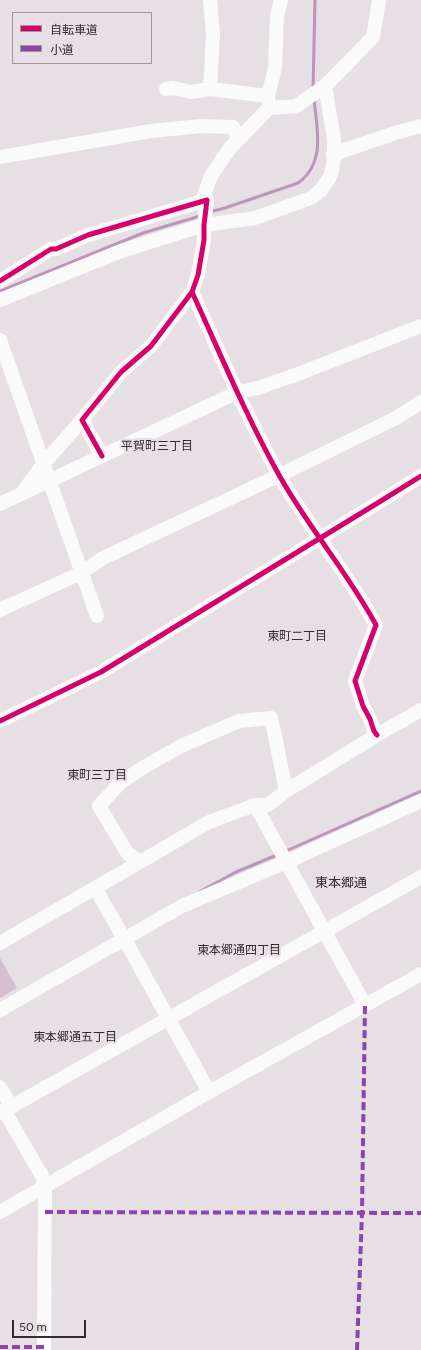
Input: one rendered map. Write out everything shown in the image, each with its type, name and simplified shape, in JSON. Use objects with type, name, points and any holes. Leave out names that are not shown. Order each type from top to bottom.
[{"type":"street","points":[[210,0],[213,35],[210,89]]},
{"type":"street","points":[[202,201],[210,176],[230,148],[269,102],[275,68],[277,16],[281,0]]},
{"type":"street","points":[[166,89],[173,88],[191,92],[210,89],[269,102],[296,106],[325,86],[373,36],[379,0]]},
{"type":"street","points":[[0,300],[121,250],[204,225],[256,218],[311,198],[321,190],[331,175],[334,154],[334,139],[325,86]]},
{"type":"street","points":[[0,157],[151,131],[201,126],[233,127],[238,140]]},
{"type":"street","points":[[334,154],[395,133],[421,126]]},
{"type":"street","points":[[0,281],[52,249],[56,249],[88,235],[206,200],[204,240],[198,275],[192,292],[151,346],[121,372],[82,420],[44,463],[21,494]]},
{"type":"street","points":[[192,292],[238,392],[280,476],[365,604],[376,625],[355,681],[363,706],[377,735]]},
{"type":"street","points":[[0,504],[238,392],[258,388],[298,374],[421,326]]},
{"type":"street","points":[[0,340],[3,355],[44,463],[97,616]]},
{"type":"street","points":[[0,610],[81,572],[110,555],[280,476],[396,418],[421,402]]},
{"type":"street","points":[[82,420],[102,456]]},
{"type":"street","points":[[0,721],[101,672],[421,476]]},
{"type":"street","points":[[0,943],[139,861],[209,822],[255,805],[268,805],[286,791],[377,735],[421,710]]},
{"type":"street","points":[[139,861],[128,854],[99,806],[121,782],[181,746],[239,721],[271,718],[286,791]]},
{"type":"street","points":[[0,1010],[125,940],[182,906],[286,862],[421,801]]},
{"type":"street","points":[[255,805],[365,1005]]},
{"type":"street","points":[[5,1110],[421,877]]},
{"type":"street","points":[[95,888],[209,1092]]},
{"type":"street","points":[[0,1212],[209,1092],[421,974]]},
{"type":"street","points":[[0,1087],[5,1110],[42,1176],[45,1186],[44,1350]]},
{"type":"shaded area","points":[[0,958],[17,988],[0,998]]},
{"type":"waterway","points":[[313,90],[315,0]]},
{"type":"waterway","points":[[209,212],[298,183],[307,175],[313,166],[318,145],[314,99]]},
{"type":"waterway","points":[[0,291],[143,233],[200,216]]},
{"type":"waterway","points":[[286,851],[421,791]]},
{"type":"waterway","points":[[199,892],[236,872],[277,855]]},
{"type":"marked path","points":[[357,1350],[362,1212],[365,1005]]},
{"type":"marked path","points":[[45,1212],[421,1213]]},
{"type":"marked path","points":[[0,1347],[44,1347]]},
{"type":"cycle path","points":[[0,281],[51,249],[56,249],[88,235],[207,200],[204,240],[198,275],[192,292],[151,346],[121,372],[82,420],[102,456]]},
{"type":"cycle path","points":[[192,292],[244,407],[279,475],[302,513],[353,587],[376,625],[355,681],[363,706],[377,735]]},
{"type":"cycle path","points":[[0,721],[101,672],[421,476]]},
{"type":"district","name":"平賀町三丁目","points":[[157,446]]},
{"type":"district","name":"東町二丁目","points":[[297,636]]},
{"type":"district","name":"東町三丁目","points":[[97,775]]},
{"type":"district","name":"東本郷通","points":[[341,883]]},
{"type":"district","name":"東本郷通四丁目","points":[[239,950]]},
{"type":"district","name":"東本郷通五丁目","points":[[75,1037]]}]
